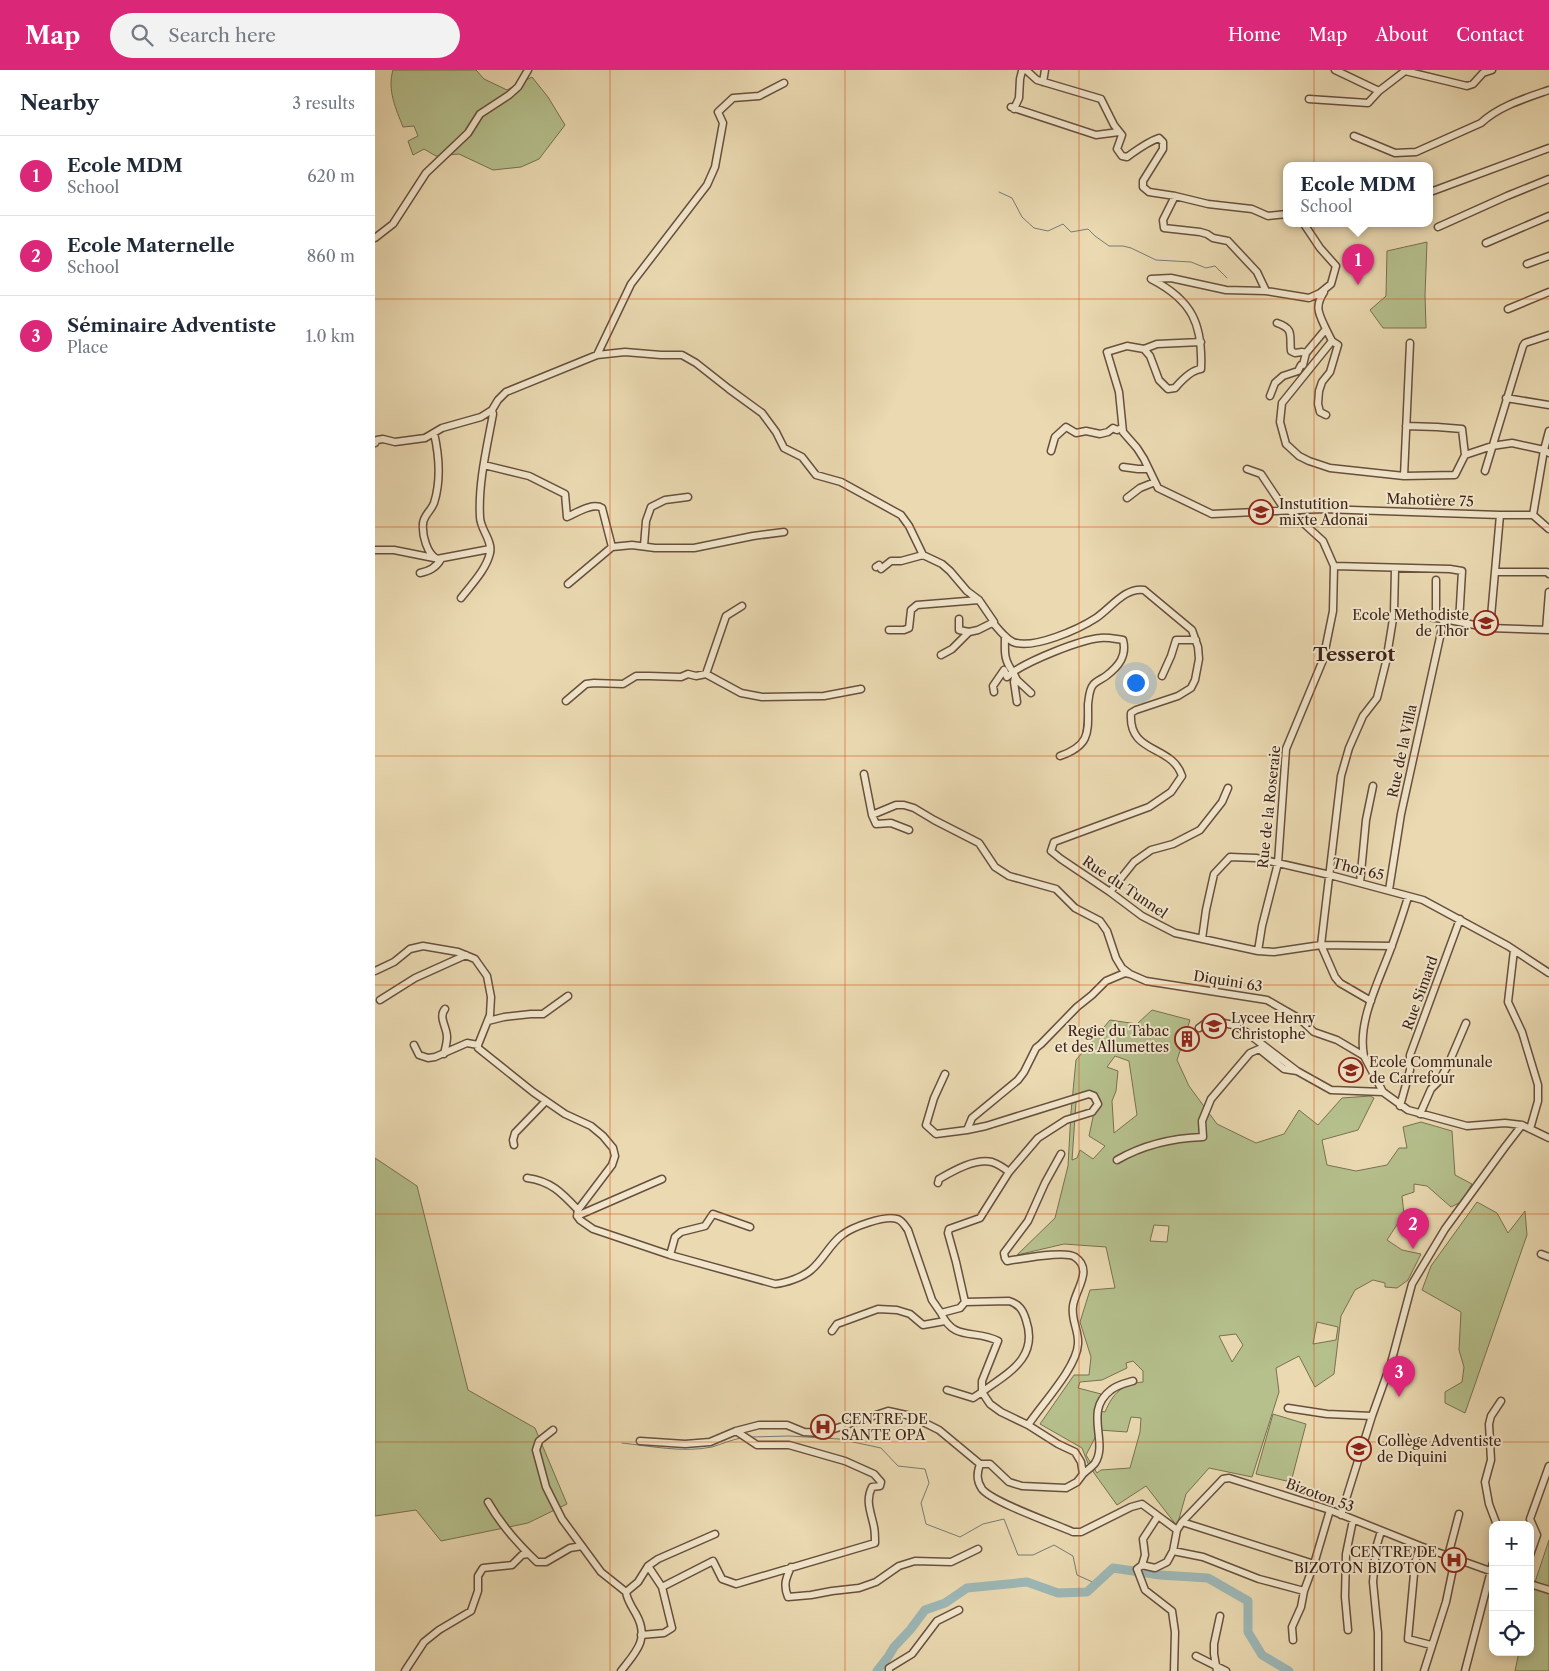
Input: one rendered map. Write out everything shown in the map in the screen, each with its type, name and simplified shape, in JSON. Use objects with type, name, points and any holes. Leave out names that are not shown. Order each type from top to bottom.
[{"type":"street","points":[[375,238],[393,224],[426,173],[468,133],[480,114],[518,87],[528,70]]},
{"type":"street","points":[[1119,132],[1095,135],[1046,117],[1012,108],[1019,98],[1022,72],[1025,70],[1031,76],[1043,82],[1101,99],[1114,125],[1123,137],[1117,149],[1122,156],[1127,157],[1147,143],[1159,138],[1163,142],[1163,149],[1143,182],[1143,187],[1149,192],[1208,204],[1252,209],[1268,216],[1283,214]]},
{"type":"street","points":[[1043,82],[1045,70]]},
{"type":"street","points":[[1335,70],[1379,91]]},
{"type":"street","points":[[1309,99],[1368,103],[1379,91],[1405,71],[1467,86],[1473,84],[1483,73],[1492,70]]},
{"type":"street","points":[[1475,71],[1483,73]]},
{"type":"street","points":[[597,355],[631,284],[707,185],[715,167],[723,123],[718,112],[733,98],[759,96],[783,83]]},
{"type":"street","points":[[1354,136],[1395,153],[1416,152],[1481,123],[1488,117],[1518,101],[1549,90]]},
{"type":"street","points":[[1433,191],[1549,148]]},
{"type":"street","points":[[1438,227],[1549,179]]},
{"type":"street","points":[[1175,196],[1163,220],[1163,228],[1200,232],[1213,238],[1228,241],[1257,272],[1266,291]]},
{"type":"street","points":[[1487,244],[1549,216]]},
{"type":"street","points":[[1144,349],[1150,356],[1159,380],[1168,389],[1175,388],[1180,381],[1196,369],[1201,369],[1201,342],[1191,312],[1165,286],[1151,279],[1171,278],[1227,290],[1266,291],[1309,298],[1326,288],[1331,284],[1336,266],[1320,248],[1306,227]]},
{"type":"street","points":[[1527,264],[1549,256]]},
{"type":"street","points":[[1318,310],[1319,299],[1326,288]]},
{"type":"street","points":[[1508,309],[1549,292]]},
{"type":"street","points":[[1309,298],[1318,310],[1332,341],[1337,345],[1330,372],[1322,382],[1319,391],[1318,404],[1320,412],[1326,415]]},
{"type":"street","points":[[1277,324],[1286,326],[1290,332],[1291,351],[1307,353]]},
{"type":"street","points":[[1270,396],[1275,383],[1283,376],[1298,371],[1301,365],[1303,365],[1307,353],[1326,329]]},
{"type":"street","points":[[1485,471],[1524,344],[1549,334]]},
{"type":"street","points":[[1332,341],[1282,403],[1280,422],[1286,444],[1299,456],[1330,468],[1404,476],[1455,475],[1465,455],[1462,429],[1406,426]]},
{"type":"street","points":[[1051,451],[1055,437],[1066,426],[1076,433],[1100,434],[1108,432],[1113,428],[1117,430],[1122,428],[1119,392],[1107,352],[1127,346],[1144,349],[1157,344],[1201,342]]},
{"type":"street","points":[[1404,476],[1411,343]]},
{"type":"street","points":[[375,443],[377,440],[383,439],[395,442],[425,438],[442,428],[481,417],[492,410],[506,392],[597,355],[625,352],[682,355],[696,363],[762,413],[776,432],[784,448],[803,457],[817,475],[841,482],[901,515],[909,526],[923,555]]},
{"type":"street","points":[[1506,398],[1549,405]]},
{"type":"street","points":[[461,598],[478,576],[489,556],[490,549],[481,526],[480,516],[484,465],[493,414],[492,410]]},
{"type":"street","name":"Mahotière 75","points":[[1122,428],[1144,459],[1158,488],[1212,514],[1322,509],[1533,515]]},
{"type":"street","points":[[1549,431],[1533,515],[1549,528]]},
{"type":"street","points":[[420,573],[432,569],[439,564],[437,558],[427,546],[423,524],[424,518],[433,504],[436,488],[438,460],[434,432]]},
{"type":"street","points":[[1465,455],[1492,446],[1512,443],[1546,452]]},
{"type":"street","points":[[484,465],[529,476],[565,494],[567,517],[595,506],[600,506],[603,508],[613,547]]},
{"type":"street","points":[[1123,467],[1148,469]]},
{"type":"street","name":"Rue de la Roseraie","points":[[1247,469],[1261,474],[1287,510],[1323,541],[1334,566],[1333,611],[1323,660],[1285,749],[1277,863],[1262,926],[1259,950]]},
{"type":"street","points":[[1127,498],[1140,488],[1155,482]]},
{"type":"street","points":[[644,546],[646,521],[651,507],[665,500],[688,497]]},
{"type":"street","points":[[1490,628],[1500,515]]},
{"type":"street","points":[[568,584],[613,547],[632,545],[655,548],[694,548],[784,532]]},
{"type":"street","points":[[375,550],[394,550],[416,556],[437,558],[490,549]]},
{"type":"street","points":[[876,567],[879,565],[881,569],[891,561],[923,555],[942,564],[967,591],[979,600],[994,624],[1005,636],[1011,642],[1018,644],[1037,644],[1049,640],[1096,619],[1129,592],[1137,589],[1144,590],[1192,630],[1196,640],[1176,640],[1162,676]]},
{"type":"street","points":[[1334,566],[1450,569],[1462,572],[1459,622]]},
{"type":"street","points":[[1371,1001],[1340,984],[1321,945],[1341,776],[1349,748],[1363,716],[1377,698],[1386,662],[1394,613],[1395,569]]},
{"type":"street","points":[[1495,572],[1547,572],[1549,574]]},
{"type":"street","points":[[1436,580],[1436,618]]},
{"type":"street","points":[[1394,613],[1444,618],[1490,628],[1548,630],[1549,594]]},
{"type":"street","points":[[889,630],[909,628],[911,610],[917,605],[979,600]]},
{"type":"street","points":[[706,674],[726,616],[742,606]]},
{"type":"street","name":"Rue de la Villa","points":[[1389,890],[1401,814],[1444,618]]},
{"type":"street","points":[[959,619],[959,630],[969,632],[994,622]]},
{"type":"street","points":[[941,655],[952,648],[969,632]]},
{"type":"street","points":[[1005,636],[1005,657],[1007,662],[1014,675],[1031,692]]},
{"type":"street","points":[[1004,670],[1007,677],[1014,675],[1054,652],[1083,641],[1101,637],[1123,640],[1125,650],[1121,661],[1107,675],[1093,685],[1089,695],[1089,729],[1083,741],[1073,751],[1060,756]]},
{"type":"street","name":"Rue du Tunnel","points":[[1196,640],[1199,659],[1195,680],[1191,688],[1178,696],[1131,713],[1130,724],[1141,742],[1174,761],[1179,767],[1182,776],[1176,786],[1158,802],[1149,807],[1054,842],[1051,851],[1061,860],[1142,916],[1160,927],[1175,933],[1274,952],[1321,945],[1392,946]]},
{"type":"street","points":[[994,692],[993,686],[1007,662]]},
{"type":"street","points":[[566,701],[587,684],[623,684],[636,676],[660,675],[681,677],[689,674],[696,676],[706,674],[741,693],[762,697],[824,696],[861,689]]},
{"type":"street","points":[[1014,675],[1017,702]]},
{"type":"street","points":[[865,774],[872,814],[878,824],[891,823],[909,830]]},
{"type":"street","points":[[1360,883],[1366,820],[1373,786]]},
{"type":"street","points":[[1109,892],[1134,862],[1151,850],[1173,844],[1200,830],[1221,802],[1228,788]]},
{"type":"street","points":[[872,814],[896,805],[914,808],[979,843],[995,867],[1009,876],[1056,889],[1075,908],[1100,921],[1107,931],[1116,958],[1122,968],[1130,974]]},
{"type":"street","name":"Thor 65","points":[[1202,939],[1214,874],[1230,857],[1256,858],[1330,875],[1423,900],[1514,950],[1549,973]]},
{"type":"street","points":[[1409,897],[1371,1001],[1363,1033],[1362,1044],[1365,1056],[1383,1092],[1400,1106],[1420,1114],[1467,1126],[1505,1123],[1522,1125],[1549,1138]]},
{"type":"street","name":"Rue Simard","points":[[1400,1106],[1410,1070],[1410,1055],[1460,919]]},
{"type":"street","points":[[375,971],[394,962],[410,948],[423,946],[458,952],[475,959],[487,976],[491,998],[491,1015],[478,1045],[481,1051],[565,1114],[591,1126],[613,1148],[615,1156],[612,1165],[578,1213]]},
{"type":"street","points":[[1514,950],[1508,1002],[1522,1032],[1538,1085],[1538,1101],[1530,1129]]},
{"type":"street","points":[[380,1000],[415,978],[466,955]]},
{"type":"street","points":[[967,1130],[972,1118],[1018,1080],[1036,1048],[1077,1007],[1106,981],[1125,973],[1130,974]]},
{"type":"street","name":"Diquini 63","points":[[1130,974],[1146,981],[1267,1000],[1300,1019],[1314,1032],[1337,1040],[1365,1056]]},
{"type":"street","points":[[488,1021],[513,1016],[543,1014],[567,996]]},
{"type":"street","points":[[444,1054],[447,1036],[442,1016],[445,1009]]},
{"type":"street","points":[[1199,1028],[1210,1020],[1233,1025],[1246,1032],[1297,1070],[1331,1090],[1383,1092]]},
{"type":"street","points":[[1420,1114],[1431,1089],[1439,1081],[1448,1065],[1466,1023]]},
{"type":"street","points":[[414,1045],[423,1057],[435,1058],[467,1043],[478,1045]]},
{"type":"street","points":[[1117,1160],[1136,1150],[1183,1138],[1203,1137],[1202,1121],[1211,1099],[1250,1053],[1259,1049],[1284,1069],[1297,1070]]},
{"type":"street","points":[[945,1074],[934,1098],[926,1125],[936,1134],[986,1126],[1089,1094],[1094,1096],[1098,1104],[1092,1112],[1066,1120],[1042,1134],[1009,1172],[980,1218],[950,1228],[948,1231],[965,1302]]},
{"type":"street","points":[[514,1145],[514,1135],[546,1101]]},
{"type":"street","points":[[1341,1515],[1371,1416],[1391,1363],[1412,1284],[1445,1230],[1522,1125]]},
{"type":"street","points":[[1028,1424],[1069,1371],[1078,1346],[1077,1332],[1073,1321],[1073,1305],[1083,1279],[1084,1269],[1074,1256],[1064,1253],[1007,1261],[1004,1253],[1028,1221],[1045,1183],[1061,1154]]},
{"type":"street","points":[[938,1183],[939,1179],[955,1170],[979,1162],[993,1162],[1009,1172]]},
{"type":"street","points":[[527,1178],[544,1182],[559,1190],[578,1213],[580,1220],[593,1229],[670,1255],[770,1284],[781,1283],[810,1270],[842,1235],[877,1220],[897,1218],[908,1230],[932,1300],[945,1321],[954,1330],[998,1341],[982,1381],[982,1392],[990,1404],[1001,1412],[1028,1424],[1057,1444],[1075,1452],[1081,1462],[1083,1474]]},
{"type":"street","points":[[578,1213],[663,1179]]},
{"type":"street","points":[[670,1255],[675,1237],[681,1232],[705,1226],[713,1214],[749,1226]]},
{"type":"street","points":[[1541,1254],[1549,1257]]},
{"type":"street","points":[[941,1313],[960,1308],[965,1302],[1009,1301],[1015,1303],[1022,1310],[1029,1331],[1028,1349],[1023,1358],[1016,1366],[982,1392],[973,1398],[947,1390]]},
{"type":"street","points":[[831,1331],[837,1324],[878,1309],[897,1310],[910,1314],[923,1325],[945,1321]]},
{"type":"street","points":[[640,1440],[685,1444],[710,1442],[736,1431],[759,1425],[787,1425],[804,1432],[822,1433],[888,1411],[911,1416],[939,1430],[979,1464],[990,1464],[1009,1482],[1022,1486],[1066,1488],[1077,1482],[1094,1464],[1097,1457],[1099,1442],[1096,1422],[1100,1402],[1111,1389],[1133,1381]]},
{"type":"street","points":[[1495,1521],[1489,1504],[1485,1482],[1491,1460],[1489,1424],[1491,1416],[1501,1400]]},
{"type":"street","points":[[1288,1408],[1327,1414],[1371,1416]]},
{"type":"street","points":[[553,1430],[539,1441],[536,1450],[547,1487],[562,1519],[601,1572],[626,1592],[641,1623],[640,1646],[621,1671]]},
{"type":"street","points":[[662,1587],[713,1561],[722,1579],[736,1584],[875,1543],[875,1529],[868,1504],[868,1495],[872,1487],[880,1486],[881,1482],[874,1474],[845,1461],[789,1445],[757,1445],[736,1431]]},
{"type":"street","points":[[979,1464],[977,1476],[983,1490],[997,1500],[1073,1532],[1081,1532],[1131,1506],[1142,1504],[1177,1530]]},
{"type":"street","points":[[1531,1521],[1549,1466]]},
{"type":"street","name":"Bizoton 53","points":[[1173,1551],[1177,1530],[1182,1522],[1226,1478],[1330,1510],[1419,1546],[1489,1571]]},
{"type":"street","points":[[488,1502],[497,1518],[537,1562],[546,1562],[569,1548],[582,1546]]},
{"type":"street","points":[[1293,1640],[1292,1627],[1301,1608],[1304,1591],[1330,1510]]},
{"type":"street","points":[[1423,1671],[1446,1602],[1459,1514]]},
{"type":"street","points":[[1158,1516],[1143,1539],[1145,1555],[1140,1567],[1139,1577],[1145,1590],[1172,1611],[1175,1632],[1174,1671]]},
{"type":"street","points":[[1348,1630],[1345,1597],[1346,1554],[1353,1520]]},
{"type":"street","points":[[1182,1522],[1314,1564]]},
{"type":"street","points":[[1534,1528],[1537,1535],[1534,1543]]},
{"type":"street","points":[[1378,1671],[1378,1634],[1373,1582],[1376,1548],[1381,1531]]},
{"type":"street","points":[[626,1592],[638,1582],[648,1566],[658,1559],[715,1534]]},
{"type":"street","points":[[1419,1546],[1414,1571],[1407,1639],[1431,1646]]},
{"type":"street","points":[[791,1567],[785,1580],[785,1589],[788,1596],[811,1595],[859,1588],[876,1582],[899,1566],[915,1560],[951,1562],[978,1549]]},
{"type":"street","points":[[1140,1567],[1155,1568],[1167,1562],[1173,1551],[1203,1557],[1259,1579],[1304,1591]]},
{"type":"street","points":[[405,1671],[424,1642],[439,1630],[471,1611],[478,1591],[478,1576],[483,1568],[511,1565],[522,1555],[529,1554]]},
{"type":"street","points":[[641,1634],[664,1633],[672,1628],[662,1587],[648,1566]]},
{"type":"street","points":[[1465,1671],[1489,1580]]},
{"type":"street","points":[[1534,1585],[1549,1590]]},
{"type":"street","points":[[889,1671],[889,1668],[912,1654],[937,1622],[959,1610]]},
{"type":"street","points":[[1216,1668],[1214,1644],[1220,1616]]},
{"type":"street","points":[[1196,1656],[1216,1668],[1226,1671]]},
{"type":"green space","points":[[393,70],[476,70],[484,79],[507,90],[532,77],[548,97],[565,125],[539,159],[521,167],[493,170],[459,154],[436,156],[424,149],[413,155],[408,141],[418,136],[414,126],[403,127],[393,99],[391,77]]},
{"type":"green space","points":[[1427,242],[1426,328],[1383,328],[1370,310],[1386,296],[1387,251]]},
{"type":"green space","points":[[1152,1010],[1190,1020],[1177,1060],[1189,1086],[1217,1124],[1256,1143],[1284,1134],[1299,1110],[1318,1125],[1342,1098],[1370,1096],[1374,1098],[1358,1130],[1322,1140],[1327,1165],[1356,1171],[1387,1165],[1399,1148],[1407,1148],[1403,1127],[1421,1122],[1452,1131],[1455,1175],[1472,1184],[1461,1202],[1451,1207],[1427,1186],[1414,1184],[1414,1192],[1402,1196],[1404,1214],[1387,1240],[1402,1250],[1421,1254],[1408,1280],[1397,1288],[1385,1287],[1385,1283],[1373,1280],[1355,1290],[1341,1316],[1334,1374],[1315,1387],[1299,1356],[1276,1368],[1279,1392],[1252,1477],[1209,1468],[1186,1494],[1177,1526],[1146,1486],[1117,1505],[1089,1466],[1082,1448],[1040,1424],[1074,1375],[1089,1375],[1091,1357],[1080,1322],[1090,1290],[1115,1288],[1106,1247],[1064,1244],[1017,1255],[1055,1218],[1068,1166],[1076,1060],[1110,1020],[1137,1024]],"holes":[[[1115,1056],[1129,1061],[1137,1115],[1114,1133],[1112,1101],[1116,1091],[1118,1071],[1107,1067]],[[1087,1096],[1096,1103],[1089,1136],[1105,1146],[1093,1159],[1080,1150],[1077,1158],[1072,1160],[1076,1102]],[[1154,1225],[1169,1226],[1167,1242],[1150,1241]],[[1317,1322],[1338,1327],[1336,1340],[1313,1344]],[[1236,1334],[1243,1345],[1232,1362],[1219,1336]],[[1133,1361],[1143,1371],[1143,1382],[1124,1387],[1111,1400],[1105,1412],[1098,1411],[1101,1394],[1078,1388],[1080,1382],[1102,1380],[1127,1368],[1126,1363]],[[1131,1417],[1141,1418],[1140,1432],[1130,1468],[1101,1470],[1097,1473],[1086,1455],[1099,1430],[1127,1432]]]},
{"type":"green space","points":[[375,1158],[417,1186],[468,1390],[535,1428],[567,1504],[528,1523],[441,1541],[416,1510],[375,1516]]},
{"type":"green space","points":[[1477,1202],[1497,1213],[1508,1233],[1525,1211],[1527,1235],[1465,1413],[1445,1403],[1445,1392],[1462,1382],[1464,1367],[1459,1350],[1461,1312],[1422,1290],[1431,1266]]},
{"type":"green space","points":[[1273,1414],[1306,1424],[1291,1482],[1256,1474]]},
{"type":"green space","points":[[1549,1540],[1549,1671],[1515,1671],[1518,1656],[1534,1656],[1535,1582]]},
{"type":"waterway","points":[[999,192],[1012,198],[1022,217],[1034,228],[1048,231],[1063,224],[1071,232],[1088,229],[1109,246],[1131,248],[1156,260],[1191,262],[1206,268],[1215,266],[1227,278]]},
{"type":"waterway","points":[[751,1437],[789,1436],[839,1439],[881,1448],[898,1466],[925,1469],[929,1483],[921,1503],[926,1524],[960,1537],[983,1524],[1004,1519],[1018,1555],[1033,1555],[1054,1545],[1073,1556],[1077,1575],[1097,1584]]},
{"type":"waterway","points":[[622,1443],[667,1448],[701,1449],[741,1438]]},
{"type":"waterway","points":[[877,1671],[925,1610],[945,1603],[967,1588],[1027,1582],[1058,1593],[1087,1592],[1113,1568],[1160,1575],[1208,1578],[1248,1601],[1248,1632],[1262,1655],[1289,1671]]},
{"type":"place","name":"Ecole MDM","points":[[1358,285]]},
{"type":"place","name":"Instutition mixte Adonai","points":[[1261,512]]},
{"type":"place","name":"Ecole Methodiste de Thor","points":[[1486,623]]},
{"type":"place","name":"Lycee Henry Christophe","points":[[1214,1026]]},
{"type":"place","name":"Regie du Tabac et des Allumettes","points":[[1187,1039]]},
{"type":"place","name":"Ecole Communale de Carrefour","points":[[1351,1070]]},
{"type":"place","name":"Ecole Maternelle","points":[[1413,1249]]},
{"type":"place","name":"Séminaire Adventiste","points":[[1399,1397]]},
{"type":"place","name":"CENTRE DE SANTE OPA","points":[[823,1427]]},
{"type":"place","name":"Collège Adventiste de Diquini","points":[[1359,1449]]},
{"type":"place","name":"CENTRE DE BIZOTON BIZOTON","points":[[1454,1560]]},
{"type":"district","name":"Tesserot","points":[[1354,654]]}]
